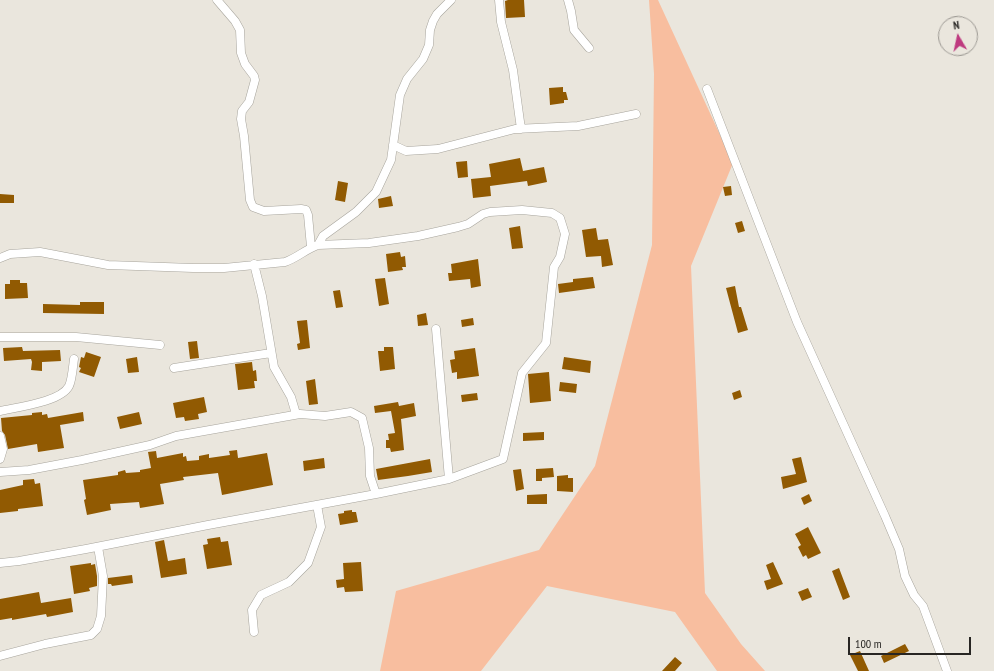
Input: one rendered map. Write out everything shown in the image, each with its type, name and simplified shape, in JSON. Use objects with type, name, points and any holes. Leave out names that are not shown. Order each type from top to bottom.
[{"type":"street","points":[[217,0],[235,21],[240,30],[241,53],[245,64],[254,76],[255,80],[249,102],[242,111],[241,118],[250,200],[253,207],[264,211],[306,210],[315,246]]},
{"type":"street","points":[[0,258],[10,254],[40,252],[108,265],[193,268],[224,268],[285,262],[294,259],[315,246],[324,236],[356,212],[376,192],[391,160],[400,95],[407,79],[423,59],[428,45],[433,21],[437,14],[451,0]]},
{"type":"street","points":[[499,0],[501,22],[513,70],[521,129]]},
{"type":"street","points":[[568,0],[574,30],[588,48]]},
{"type":"street","points":[[707,89],[797,322],[885,516],[899,549],[905,576],[914,595],[923,606],[947,671]]},
{"type":"street","points":[[393,145],[406,151],[438,149],[515,129],[578,126],[636,114]]},
{"type":"street","points":[[0,563],[98,547],[208,524],[376,494],[449,479],[503,459],[522,373],[546,343],[554,267],[560,257],[565,234],[560,218],[552,213],[522,210],[490,212],[483,214],[468,224],[418,236],[369,242],[315,246]]},
{"type":"street","points":[[254,264],[262,296],[274,366],[291,397],[296,414]]},
{"type":"street","points":[[436,329],[449,479]]},
{"type":"street","points":[[0,337],[76,336],[160,345]]},
{"type":"street","points":[[174,368],[271,353]]},
{"type":"street","points":[[0,411],[46,401],[59,396],[69,387],[74,359]]},
{"type":"street","points":[[0,472],[29,470],[82,460],[150,445],[176,436],[296,414],[326,416],[351,412],[362,418],[369,448],[370,476],[376,494]]},
{"type":"street","points":[[0,436],[3,449],[0,460]]},
{"type":"street","points":[[254,632],[252,610],[261,595],[289,582],[308,563],[322,527],[318,504]]},
{"type":"street","points":[[0,656],[45,644],[91,635],[97,629],[101,616],[103,576],[98,547]]},
{"type":"shaded area","points":[[649,0],[658,0],[733,163],[691,266],[705,593],[741,644],[765,671],[717,671],[675,612],[547,586],[481,671],[380,671],[396,591],[539,550],[595,466],[652,245],[654,74]]},
{"type":"building","points":[[524,0],[525,17],[506,18],[505,1]]},
{"type":"building","points":[[563,87],[563,92],[566,92],[568,100],[564,100],[564,103],[550,105],[549,88]]},
{"type":"building","points":[[520,158],[523,171],[544,167],[547,182],[528,186],[527,181],[490,186],[491,196],[473,198],[471,179],[491,177],[489,164]]},
{"type":"building","points":[[467,161],[468,177],[458,178],[456,162]]},
{"type":"building","points":[[338,181],[348,183],[345,202],[335,200]]},
{"type":"building","points":[[731,186],[732,195],[725,196],[723,187]]},
{"type":"building","points":[[0,194],[14,195],[14,203],[0,203]]},
{"type":"building","points":[[391,196],[393,206],[379,208],[378,199]]},
{"type":"building","points":[[742,221],[745,231],[738,233],[735,223]]},
{"type":"building","points":[[520,226],[523,248],[512,249],[509,228]]},
{"type":"building","points":[[596,228],[598,240],[608,239],[613,265],[602,267],[601,256],[586,257],[582,230]]},
{"type":"building","points":[[400,252],[401,257],[405,256],[406,267],[402,267],[403,270],[388,272],[386,254]]},
{"type":"building","points":[[478,259],[481,286],[471,288],[470,279],[449,281],[448,273],[452,273],[451,264]]},
{"type":"building","points":[[593,277],[595,288],[559,293],[558,284],[573,282],[573,279]]},
{"type":"building","points":[[385,278],[389,304],[379,306],[375,279]]},
{"type":"building","points":[[10,280],[20,280],[20,283],[27,283],[28,298],[5,299],[5,284],[10,284]]},
{"type":"building","points":[[735,286],[739,307],[741,307],[748,330],[738,333],[726,288]]},
{"type":"building","points":[[340,290],[343,307],[336,308],[333,291]]},
{"type":"building","points":[[80,302],[104,302],[104,314],[43,313],[43,304],[80,305]]},
{"type":"building","points":[[426,313],[428,325],[418,326],[417,315]]},
{"type":"building","points":[[473,318],[474,325],[462,327],[461,320]]},
{"type":"building","points":[[307,320],[310,348],[298,350],[297,344],[300,343],[297,321]]},
{"type":"building","points":[[197,341],[199,358],[190,359],[188,342]]},
{"type":"building","points":[[22,347],[23,351],[60,350],[61,361],[42,362],[42,371],[31,370],[31,359],[4,361],[3,348]]},
{"type":"building","points":[[384,347],[393,347],[395,369],[380,371],[378,351],[384,351]]},
{"type":"building","points":[[475,348],[479,376],[457,379],[457,372],[452,373],[450,360],[455,359],[454,351]]},
{"type":"building","points":[[86,352],[101,357],[94,377],[79,372],[81,368],[79,367],[81,357],[84,358]]},
{"type":"building","points":[[137,357],[139,372],[128,373],[126,359]]},
{"type":"building","points":[[564,357],[591,361],[590,373],[562,369]]},
{"type":"building","points":[[252,362],[253,371],[256,370],[257,381],[254,381],[255,388],[238,390],[235,364]]},
{"type":"building","points":[[549,372],[551,401],[530,403],[528,374]]},
{"type":"building","points":[[315,379],[318,404],[309,405],[306,381]]},
{"type":"building","points":[[560,382],[577,384],[576,393],[559,391]]},
{"type":"building","points":[[740,390],[742,397],[734,400],[732,393]]},
{"type":"building","points":[[477,393],[478,400],[462,402],[461,395]]},
{"type":"building","points":[[204,397],[207,412],[198,414],[199,419],[185,421],[184,417],[176,418],[173,403]]},
{"type":"building","points":[[398,402],[399,406],[414,403],[416,416],[401,419],[404,450],[391,452],[390,448],[386,448],[386,440],[389,440],[388,434],[395,433],[391,411],[375,413],[374,406]]},
{"type":"building","points":[[42,412],[42,415],[47,414],[48,418],[83,412],[84,421],[60,425],[64,448],[38,452],[37,444],[8,449],[5,435],[2,431],[1,418],[32,415],[32,413]]},
{"type":"building","points":[[139,412],[142,424],[120,429],[117,417]]},
{"type":"building","points":[[544,432],[544,440],[523,441],[523,433]]},
{"type":"building","points":[[237,450],[238,458],[267,453],[273,485],[222,495],[218,473],[183,477],[184,480],[160,484],[164,504],[140,508],[139,502],[110,504],[111,510],[87,515],[84,500],[86,499],[83,480],[118,475],[118,472],[125,470],[126,473],[140,472],[140,470],[151,468],[148,452],[156,451],[157,458],[183,453],[183,457],[186,456],[187,461],[199,460],[199,456],[209,454],[209,458],[230,455],[229,451]]},
{"type":"building","points":[[801,457],[807,482],[783,489],[781,477],[796,474],[792,459]]},
{"type":"building","points":[[324,458],[325,468],[304,471],[303,461]]},
{"type":"building","points":[[430,459],[432,472],[378,480],[376,469]]},
{"type":"building","points":[[553,468],[554,477],[542,478],[542,481],[536,481],[536,469]]},
{"type":"building","points":[[521,469],[524,489],[516,491],[513,470]]},
{"type":"building","points":[[568,475],[568,478],[573,478],[573,492],[557,491],[557,476]]},
{"type":"building","points":[[34,479],[35,484],[40,483],[43,506],[0,513],[0,490],[23,485],[23,480]]},
{"type":"building","points":[[547,494],[547,504],[527,504],[527,495]]},
{"type":"building","points":[[809,494],[812,501],[804,505],[801,498]]},
{"type":"building","points":[[352,510],[352,512],[356,512],[358,522],[340,525],[338,514],[344,513],[344,511]]},
{"type":"building","points":[[808,527],[821,553],[808,559],[806,555],[803,557],[798,547],[801,545],[795,534]]},
{"type":"building","points":[[220,537],[221,542],[228,541],[232,565],[207,569],[203,545],[208,544],[207,539]]},
{"type":"building","points":[[164,540],[168,561],[185,558],[187,574],[161,578],[155,542]]},
{"type":"building","points":[[361,562],[363,591],[345,592],[344,587],[337,588],[336,580],[344,579],[343,563]]},
{"type":"building","points":[[773,562],[783,584],[767,590],[764,581],[771,579],[766,565]]},
{"type":"building","points":[[91,563],[91,565],[95,564],[97,586],[89,588],[90,591],[74,594],[70,566]]},
{"type":"building","points":[[839,568],[850,597],[843,600],[832,571]]},
{"type":"building","points":[[132,575],[133,583],[112,586],[111,584],[108,584],[108,578]]},
{"type":"building","points":[[808,588],[812,597],[802,601],[798,592]]},
{"type":"building","points":[[39,592],[41,603],[71,598],[73,612],[47,617],[46,614],[12,620],[12,618],[0,620],[0,599]]},
{"type":"building","points":[[905,644],[909,651],[884,663],[881,656]]},
{"type":"building","points":[[860,651],[869,671],[858,671],[850,655]]},
{"type":"building","points":[[675,657],[682,663],[675,671],[662,671]]}]
